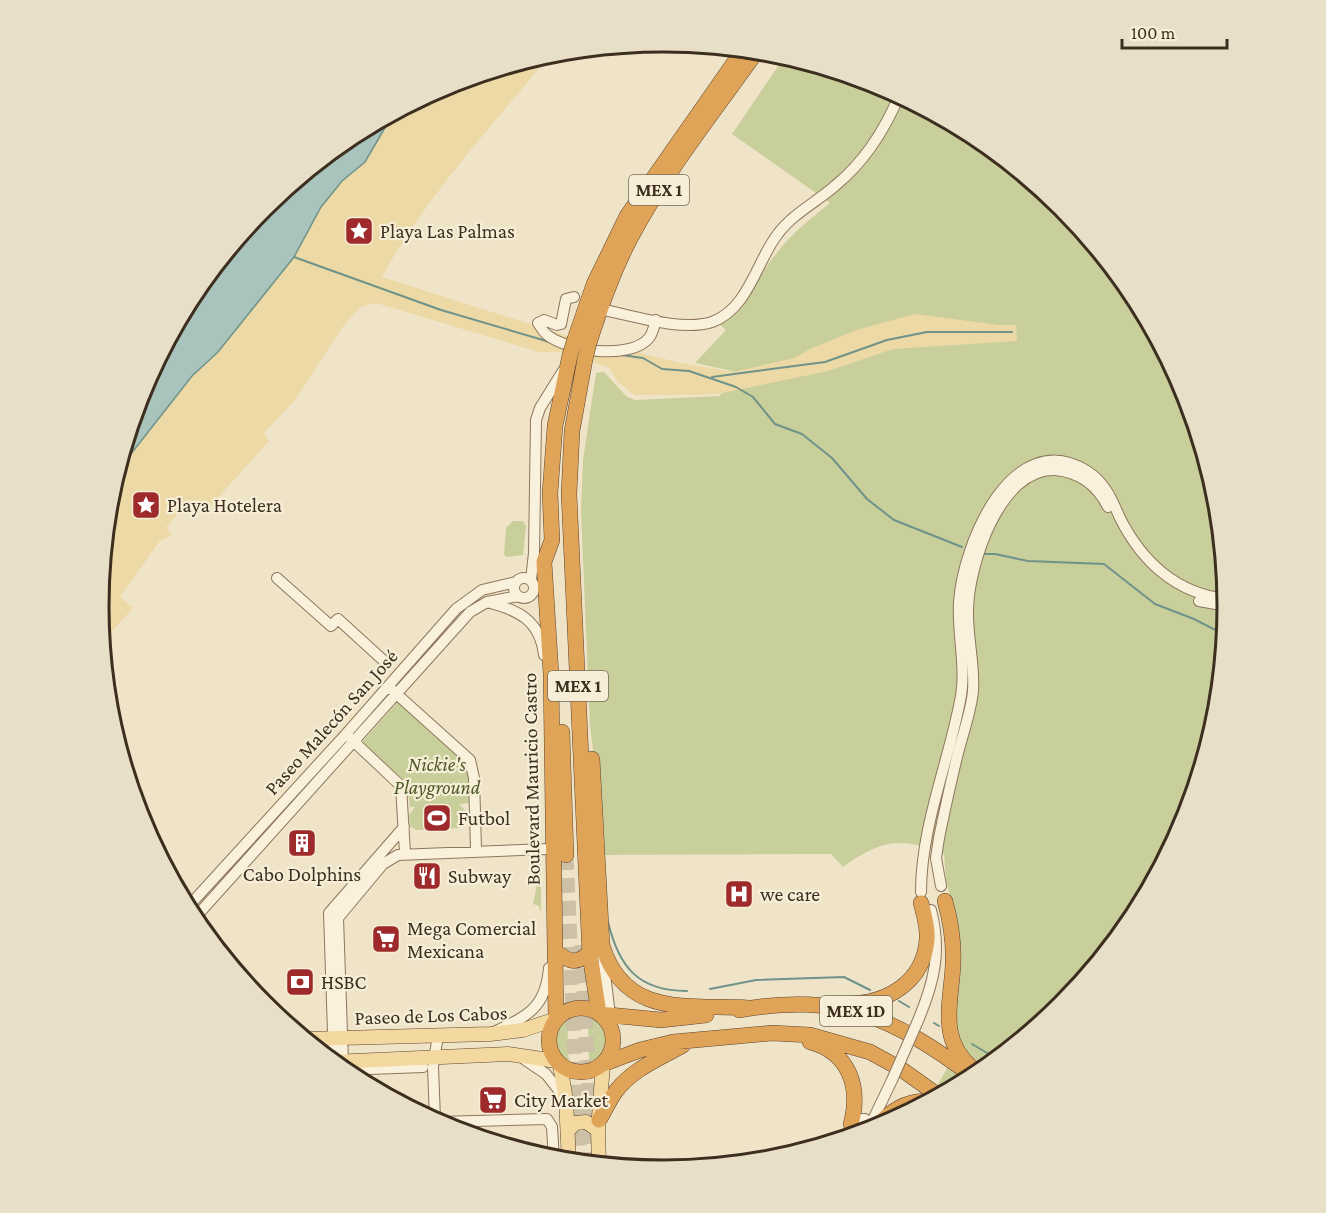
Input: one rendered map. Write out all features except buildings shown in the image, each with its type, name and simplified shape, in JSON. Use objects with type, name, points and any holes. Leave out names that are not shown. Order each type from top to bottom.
[{"type":"highway","name":"MEX 1","points":[[582,341],[594,284],[627,216],[738,57]]},
{"type":"highway","name":"MEX 1","points":[[574,360],[624,250],[654,199],[751,60]]},
{"type":"highway","name":"Boulevard Mauricio Castro","points":[[572,545],[566,592],[572,855],[550,493],[555,426],[574,360]]},
{"type":"highway","name":"Boulevard Mauricio Castro","points":[[574,360],[570,450],[572,545],[578,673],[586,703],[592,760],[596,949]]},
{"type":"highway","name":"Boulevard Mauricio Castro","points":[[552,540],[544,562],[551,674],[556,1019]]},
{"type":"highway","points":[[546,723],[551,674]]},
{"type":"highway","points":[[819,1004],[858,1004],[877,1000],[894,993],[912,978],[924,956],[933,900]]},
{"type":"highway","points":[[933,900],[953,951],[947,1010],[949,1031],[959,1054],[972,1067]]},
{"type":"highway","points":[[556,952],[574,962],[580,961],[596,949]]},
{"type":"highway","points":[[596,949],[628,988],[652,1001],[696,1008],[749,1008]]},
{"type":"highway","points":[[596,949],[605,1014],[613,1037],[610,1055],[603,1065],[581,1073],[558,1063],[548,1041],[556,1019],[575,1009],[588,1009],[605,1014]]},
{"type":"highway","name":"MEX 1D","points":[[605,1014],[661,1020],[782,1004],[819,1004],[865,1014],[902,1028],[965,1071]]},
{"type":"highway","points":[[750,1035],[810,1042],[834,1053],[846,1066],[853,1084],[854,1126]]},
{"type":"highway","name":"MEX 1D","points":[[603,1065],[649,1047],[750,1035],[810,1035],[858,1047],[888,1061],[931,1091]]},
{"type":"highway","points":[[598,1125],[617,1090],[637,1070],[691,1041]]},
{"type":"main road","name":"Paseo de Los Cabos","points":[[317,1039],[490,1034],[523,1030],[556,1019]]},
{"type":"main road","points":[[350,1063],[436,1056],[516,1054],[558,1063],[566,1100],[569,1152]]},
{"type":"main road","points":[[599,1157],[598,1125],[603,1065]]},
{"type":"main road","points":[[568,1130],[576,1123],[586,1122],[598,1125]]},
{"type":"street","points":[[599,309],[697,325],[721,318],[747,290],[776,236],[798,214],[839,183],[852,169],[887,124],[895,104]]},
{"type":"street","points":[[573,297],[566,299],[563,305],[561,324],[557,325],[544,320],[538,323],[546,334],[558,341],[597,351],[622,352],[640,345],[651,336],[656,320]]},
{"type":"street","points":[[531,580],[523,578],[516,582],[514,590],[518,596],[526,598],[533,594],[535,587],[531,580],[534,564],[536,420],[540,408],[574,360]]},
{"type":"street","points":[[933,900],[940,807],[961,699],[959,601],[968,556],[981,523],[996,497],[1014,477],[1057,461],[1073,464],[1086,470],[1146,560],[1177,587],[1202,602],[1217,604]]},
{"type":"street","points":[[277,579],[331,626],[338,620],[384,661]]},
{"type":"street","name":"Paseo Malecón San José","points":[[201,912],[271,834],[466,600],[482,590],[516,582]]},
{"type":"street","points":[[1177,587],[1217,598]]},
{"type":"street","name":"Paseo Malecón San José","points":[[392,690],[459,624],[487,602],[518,596]]},
{"type":"street","points":[[487,602],[514,609],[529,619],[541,641],[546,723],[551,935],[546,991],[533,1009],[517,1021],[490,1034]]},
{"type":"street","points":[[392,690],[470,760],[474,778],[476,850]]},
{"type":"street","points":[[350,738],[399,782],[403,795],[405,853]]},
{"type":"street","name":"Paseo Malecón San José","points":[[194,901],[262,826],[350,738]]},
{"type":"street","points":[[875,1118],[932,983],[938,952],[933,900],[923,853],[940,807]]},
{"type":"street","points":[[262,826],[271,834]]},
{"type":"street","points":[[338,1055],[334,961],[338,918],[404,826]]},
{"type":"street","points":[[371,870],[405,853],[548,849]]},
{"type":"street","points":[[435,1111],[433,1067],[438,1035]]},
{"type":"street","points":[[516,1054],[546,1074],[566,1100]]},
{"type":"street","points":[[352,1064],[423,1067]]},
{"type":"street","points":[[854,1126],[879,1105]]},
{"type":"street","points":[[460,1121],[548,1119],[552,1127],[553,1150]]},
{"type":"street","points":[[854,1126],[865,1119],[867,1121]]},
{"type":"green space","points":[[779,65],[841,82],[908,110],[971,146],[1000,167],[1028,190],[1080,241],[1124,299],[1160,361],[1175,394],[1188,428],[1206,498],[1216,570],[1216,643],[1212,679],[1206,715],[1188,785],[1160,852],[1124,914],[1080,972],[1028,1023],[1000,1046],[936,1088],[958,1048],[954,1031],[953,906],[946,881],[944,854],[916,845],[892,844],[868,851],[843,867],[831,854],[603,855],[590,726],[581,511],[583,460],[596,373],[604,372],[627,397],[635,400],[720,396],[732,371],[695,363],[726,330],[720,325],[743,300],[781,247],[830,203],[732,134]]},
{"type":"green space","points":[[513,521],[523,521],[526,526],[523,555],[506,557],[504,554],[506,528]]},
{"type":"green space","name":"Nickie's Playground","points":[[398,702],[470,766],[472,803],[459,804],[465,810],[464,823],[459,828],[416,830],[410,826],[409,815],[415,807],[410,807],[407,783],[362,742]]},
{"type":"green space","points":[[531,857],[541,857],[541,913],[539,906],[533,904],[538,880]]},
{"type":"green space","points":[[588,1015],[601,1026],[606,1040],[602,1055],[589,1067]]},
{"type":"green space","points":[[567,1016],[569,1067],[556,1056],[552,1042],[555,1027]]},
{"type":"sand","points":[[541,66],[440,190],[419,218],[382,277],[596,345],[621,348],[677,362],[733,372],[794,358],[856,330],[915,314],[999,325],[1016,325],[1017,341],[893,349],[828,371],[718,394],[634,395],[618,382],[608,367],[559,352],[539,352],[376,303],[361,307],[344,325],[295,400],[264,433],[269,441],[205,512],[189,499],[166,528],[172,534],[159,542],[120,597],[133,608],[110,634],[110,570],[114,534],[130,455],[192,376],[218,352],[294,257],[321,207],[342,181],[365,162],[386,127],[451,95],[485,82]]},
{"type":"water","points":[[385,128],[365,162],[342,181],[321,207],[294,257],[218,352],[192,376],[130,455],[138,428],[166,361],[183,329],[223,269],[246,241],[298,190],[355,146]]},
{"type":"waterway","points":[[294,257],[441,310],[553,343]]},
{"type":"waterway","points":[[712,377],[825,362],[887,340],[927,332],[1012,332]]},
{"type":"waterway","points":[[621,355],[643,358],[662,369],[689,371],[736,387],[753,397],[775,424],[802,434],[832,458],[867,499],[894,520],[962,547]]},
{"type":"waterway","points":[[982,554],[995,554],[1028,561],[1104,564],[1155,604],[1216,631]]},
{"type":"waterway","points":[[608,922],[618,952],[633,973],[656,987],[687,991]]},
{"type":"waterway","points":[[710,989],[756,980],[844,977],[870,990]]},
{"type":"waterway","points":[[899,1001],[909,1007]]},
{"type":"waterway","points":[[934,1023],[939,1026]]},
{"type":"waterway","points":[[972,1044],[989,1054]]},
{"type":"tunnel","points":[[566,855],[580,1154]]},
{"type":"tunnel","points":[[582,945],[592,1156]]},
{"type":"place","name":"Playa Las Palmas","points":[[359,231]]},
{"type":"place","name":"Playa Hotelera","points":[[146,505]]},
{"type":"place","name":"Futbol","points":[[437,818]]},
{"type":"place","name":"Cabo Dolphins","points":[[302,843]]},
{"type":"place","name":"Subway","points":[[427,876]]},
{"type":"place","name":"we care","points":[[739,894]]},
{"type":"place","name":"Mega Comercial Mexicana","points":[[386,939]]},
{"type":"place","name":"HSBC","points":[[300,982]]},
{"type":"place","name":"City Market","points":[[493,1100]]}]
